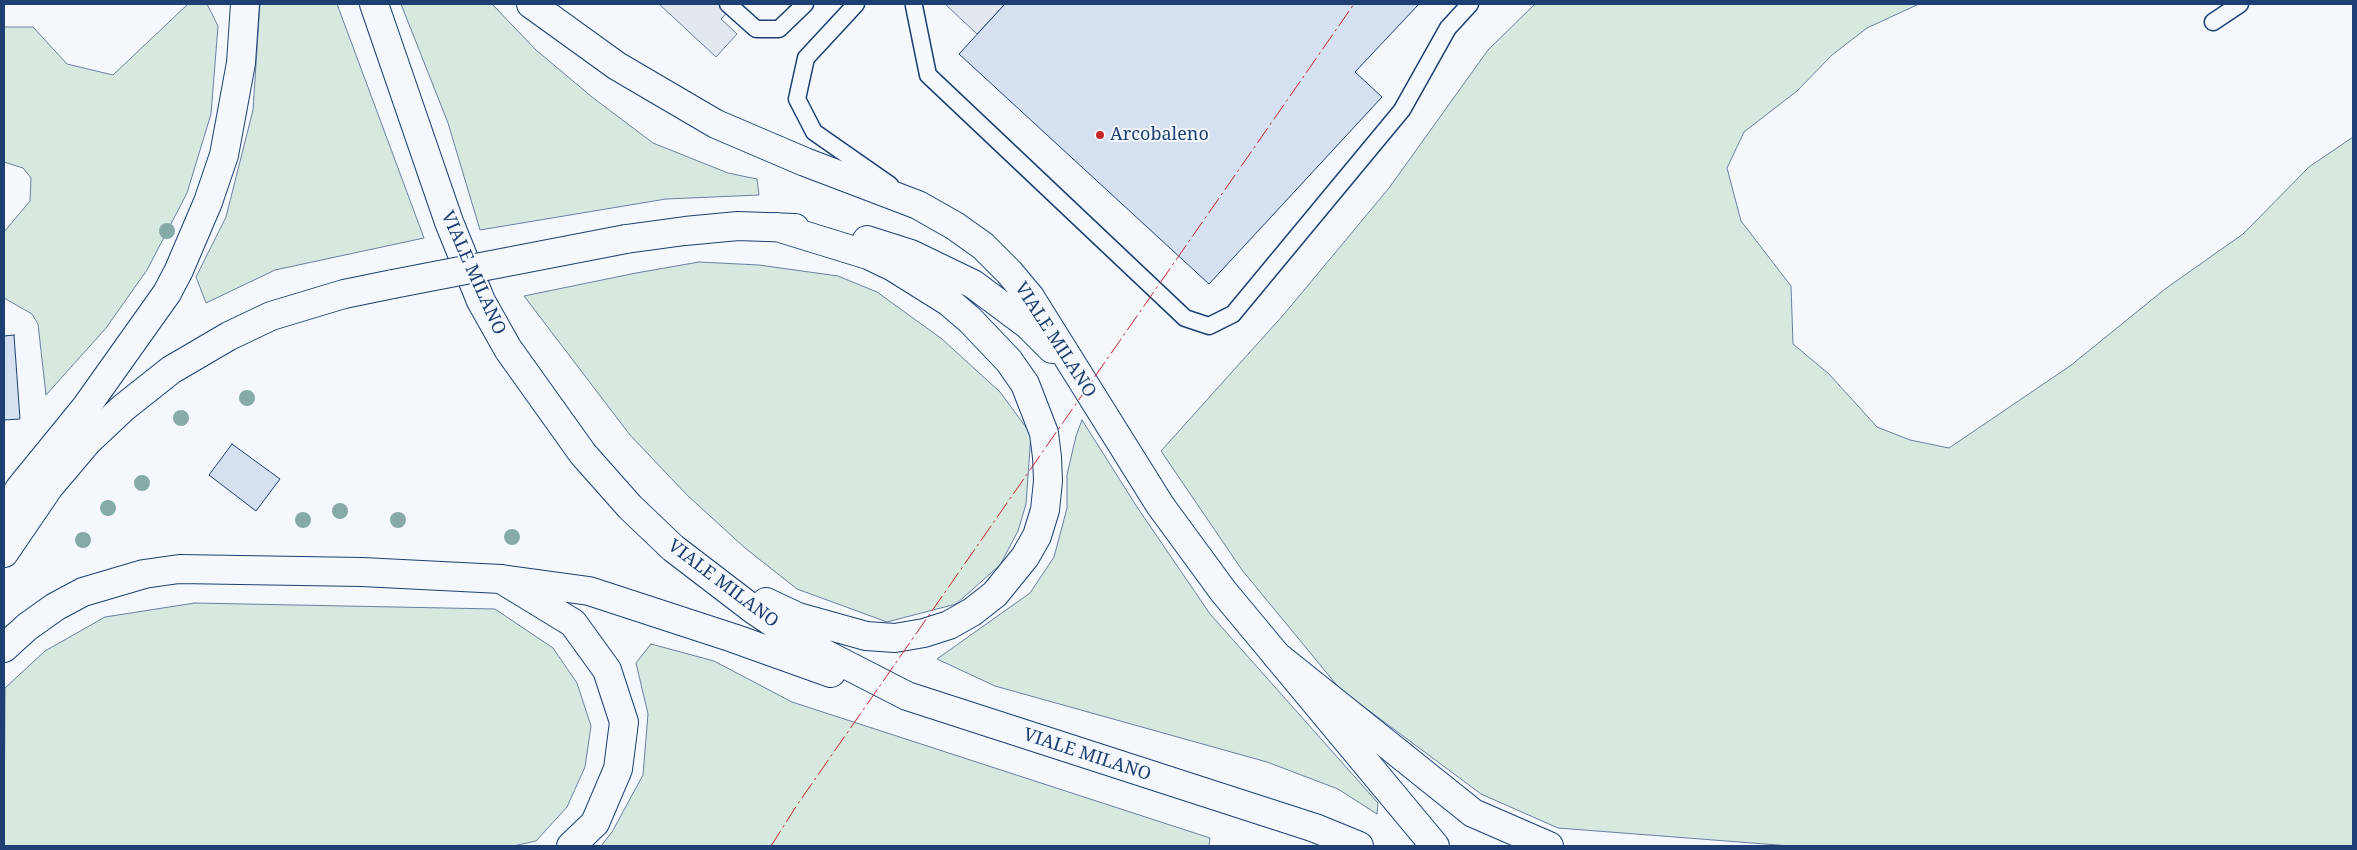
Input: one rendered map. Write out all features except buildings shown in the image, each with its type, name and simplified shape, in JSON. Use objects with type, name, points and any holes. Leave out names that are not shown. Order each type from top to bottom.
[{"type":"main road","points":[[4,513],[20,488],[86,407],[167,293],[179,270],[208,202],[224,156],[241,63],[245,4]]},
{"type":"main road","name":"VIALE MILANO","points":[[374,4],[449,222],[481,301],[508,350],[583,454],[630,507],[673,548],[708,576],[800,641],[906,696],[1315,828],[1359,846]]},
{"type":"main road","name":"VIALE MILANO","points":[[531,4],[617,66],[716,124],[805,162],[918,205],[956,226],[983,246],[1009,272],[1048,322],[1160,505],[1223,592],[1435,846]]},
{"type":"main road","points":[[4,553],[49,487],[88,441],[123,408],[171,370],[229,336],[271,316],[344,294],[626,239],[738,226],[777,227],[846,234],[919,257],[965,280],[1028,325],[1052,349],[1097,404]]},
{"type":"main road","points":[[708,576],[798,617],[839,630],[866,636],[895,638],[924,633],[949,625],[972,612],[996,594],[1026,557],[1037,536],[1044,510],[1048,481],[1044,433],[1025,384],[1009,361],[988,338],[948,302],[893,267],[868,255],[777,227]]},
{"type":"main road","points":[[4,648],[26,627],[55,606],[83,592],[111,582],[144,574],[179,569],[362,572],[501,579],[589,591],[906,696]]},
{"type":"main road","points":[[501,579],[573,623],[607,670],[624,722],[618,769],[595,823],[571,846]]},
{"type":"main road","points":[[1276,656],[1474,813],[1549,846]]},
{"type":"lane","points":[[728,4],[756,29],[779,29],[805,4]]},
{"type":"lane","points":[[856,4],[806,58],[797,99],[814,132],[918,205]]},
{"type":"lane","points":[[918,5],[928,75],[1185,318],[1210,326],[1233,314],[1402,110],[1448,28],[1470,4]]},
{"type":"lane","points":[[2213,22],[2240,4]]},
{"type":"shaded area","points":[[188,4],[207,4],[218,26],[211,114],[187,193],[147,270],[106,328],[46,395],[38,324],[32,314],[4,298],[4,232],[30,201],[31,178],[23,168],[4,162],[4,27],[33,27],[67,64],[113,75]]},
{"type":"shaded area","points":[[260,4],[337,4],[424,238],[275,270],[206,303],[196,277],[226,217],[253,110]]},
{"type":"shaded area","points":[[401,4],[492,4],[536,50],[592,97],[653,143],[728,173],[757,179],[759,195],[666,199],[480,230],[448,123]]},
{"type":"shaded area","points":[[659,4],[735,4],[721,19],[737,34],[716,57]]},
{"type":"shaded area","points":[[945,4],[1005,4],[977,34]]},
{"type":"shaded area","points":[[1535,4],[1919,4],[1867,28],[1832,55],[1797,91],[1744,132],[1727,168],[1741,221],[1791,286],[1793,344],[1829,374],[1877,427],[1910,440],[1949,448],[2070,366],[2165,289],[2243,234],[2309,167],[2353,137],[2353,846],[1791,846],[1558,828],[1481,794],[1340,689],[1242,570],[1161,451],[1285,313],[1389,188],[1488,50]]},
{"type":"shaded area","points":[[699,262],[759,265],[838,276],[877,292],[942,339],[1000,392],[1031,434],[1026,504],[1018,531],[1000,565],[956,604],[887,622],[797,589],[745,548],[687,495],[630,435],[524,296]]},
{"type":"shaded area","points":[[1082,420],[1137,507],[1210,614],[1378,803],[1377,814],[1338,789],[1267,762],[995,686],[937,659],[1030,593],[1054,557],[1067,508],[1067,475],[1076,436]]},
{"type":"shaded area","points":[[195,603],[495,609],[553,648],[577,683],[591,726],[585,767],[567,807],[536,841],[513,846],[4,846],[5,688],[45,651],[105,617]]},
{"type":"shaded area","points":[[651,644],[714,661],[792,702],[1210,838],[1209,846],[601,846],[612,832],[643,775],[648,714],[636,663]]},
{"type":"power","points":[[771,846],[797,805],[1354,4]]},
{"type":"place","name":"Arcobaleno","points":[[1100,135]]}]
